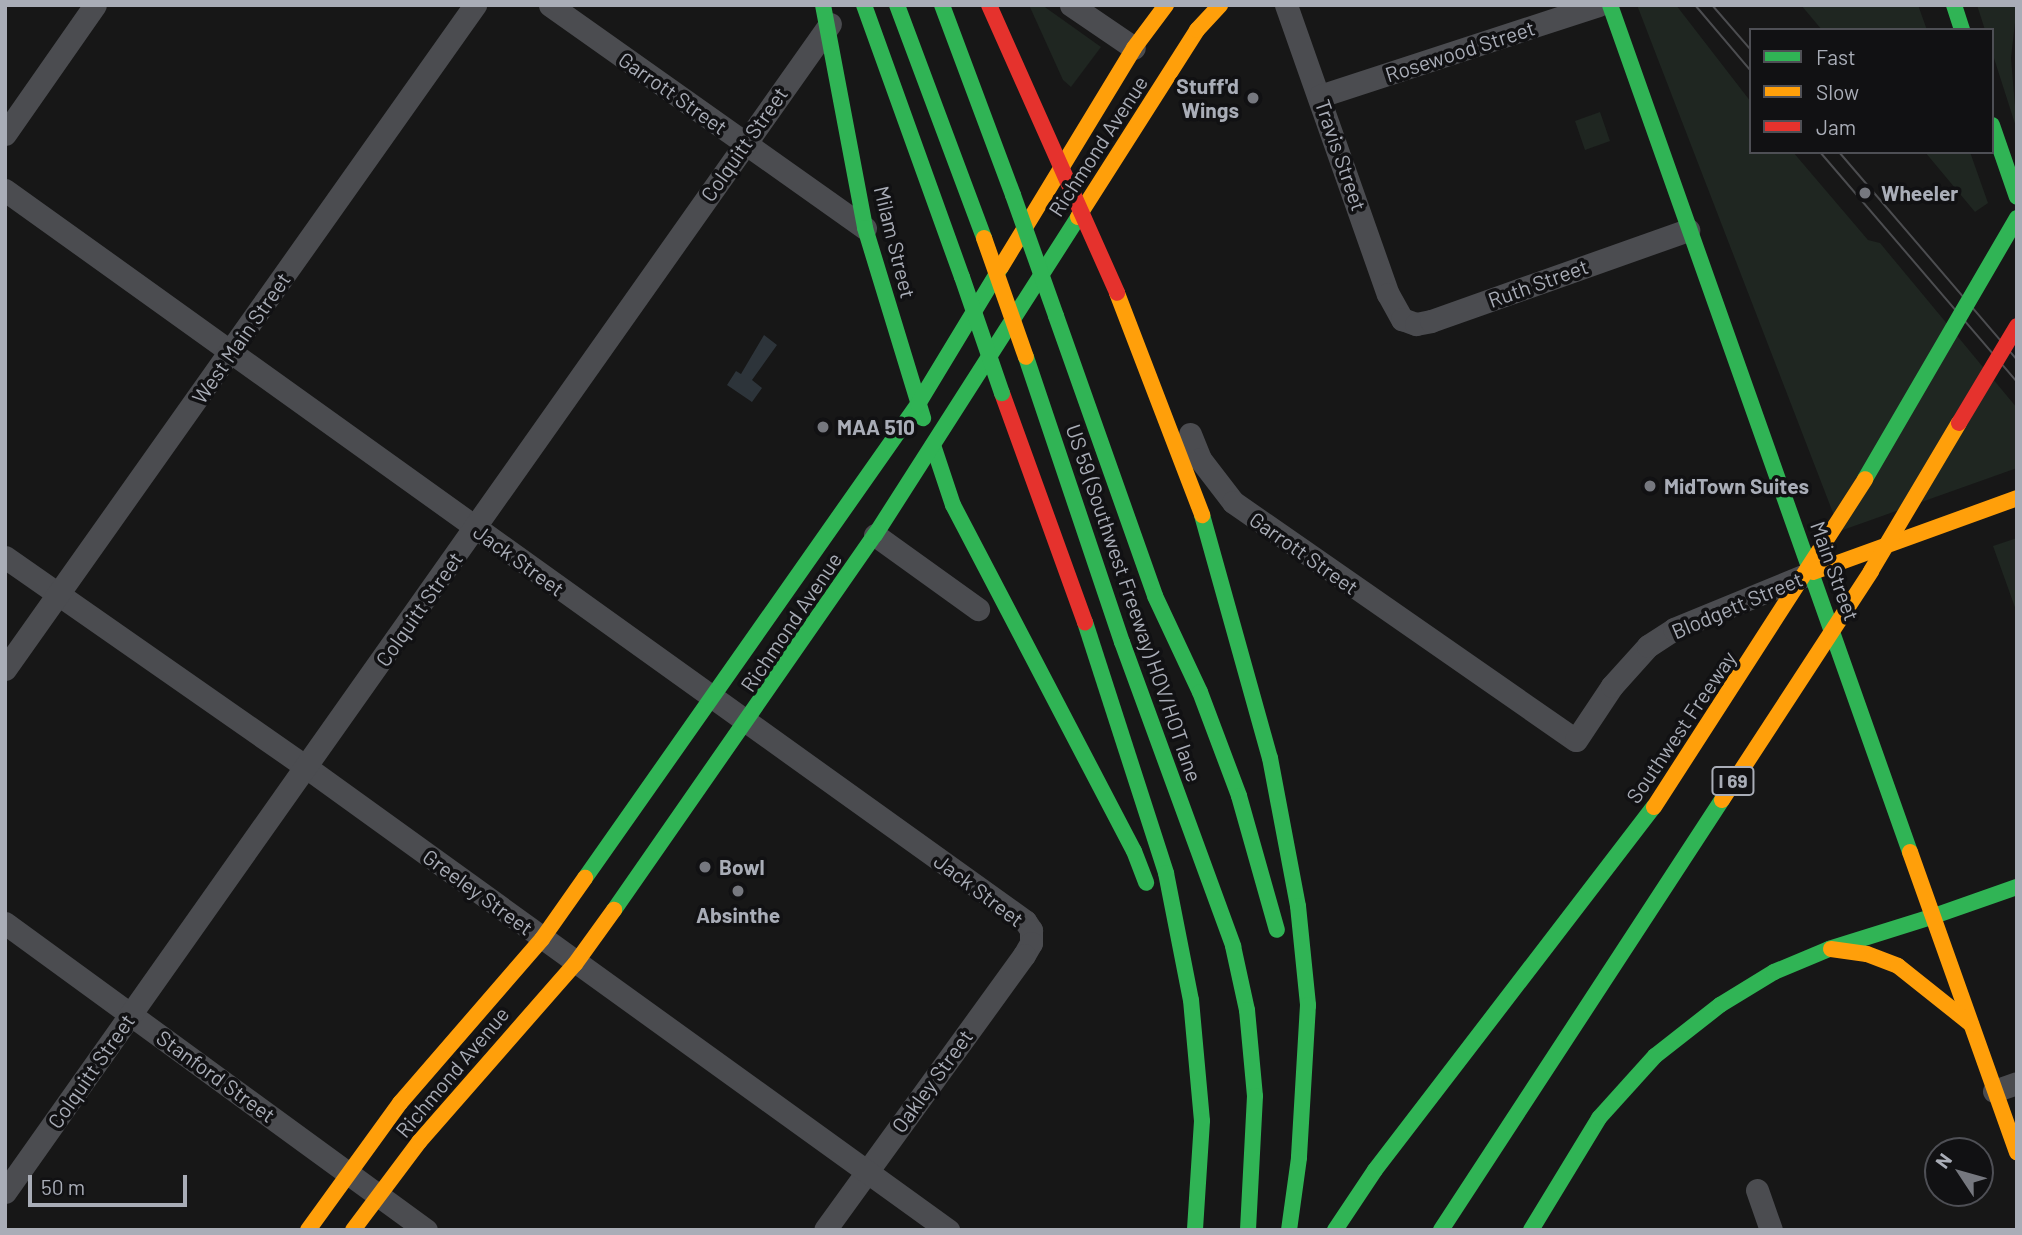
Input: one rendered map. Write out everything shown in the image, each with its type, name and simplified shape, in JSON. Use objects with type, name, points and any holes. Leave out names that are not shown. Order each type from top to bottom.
[{"type":"main road","points":[[864,5],[1090,636],[1166,873],[1191,1000],[1202,1121],[1195,1230]]},
{"type":"main road","name":"US 59 (Southwest Freeway) HOV/HOT lane","points":[[897,5],[984,238],[1122,642],[1217,893],[1247,1010],[1255,1096],[1248,1230]]},
{"type":"main road","points":[[942,5],[1013,195],[1155,596],[1200,692],[1254,843],[1279,941]]},
{"type":"main road","points":[[989,5],[1116,293],[1210,536],[1270,758],[1293,879],[1299,1158],[1289,1230]]},
{"type":"main road","name":"Richmond Avenue","points":[[308,1230],[400,1103],[542,939],[712,699],[918,404],[1134,48],[1166,5]]},
{"type":"main road","name":"Richmond Avenue","points":[[353,1230],[377,1195],[575,964],[746,725],[875,535],[1197,30],[1220,5]]},
{"type":"main road","name":"Main Street","points":[[1610,5],[2017,1153]]},
{"type":"main road","points":[[1954,5],[1961,28]]},
{"type":"main road","name":"Milam Street","points":[[826,14],[865,228],[918,404],[953,505],[1134,851],[1191,1000]]},
{"type":"main road","points":[[1994,131],[2017,197]]},
{"type":"main road","name":"Southwest Freeway","points":[[1335,1230],[1375,1170],[1654,807],[1827,544],[2017,218]]},
{"type":"main road","name":"I 69","points":[[1441,1230],[1871,571],[2017,326]]},
{"type":"main road","name":"Blodgett Street","points":[[1813,572],[2017,498]]},
{"type":"main road","points":[[1200,692],[1212,775]]},
{"type":"main road","points":[[1226,872],[1247,1010]]},
{"type":"main road","points":[[1531,1230],[1599,1118],[1655,1056],[1720,1005],[1774,972],[1829,949],[2017,887]]},
{"type":"main road","points":[[1829,949],[1867,954],[1898,966],[1971,1024]]},
{"type":"street","points":[[5,134],[95,5]]},
{"type":"street","name":"West Main Street","points":[[5,669],[475,5]]},
{"type":"street","name":"Garrott Street","points":[[550,5],[865,228]]},
{"type":"street","points":[[1072,5],[1134,48]]},
{"type":"street","name":"Travis Street","points":[[1286,5],[1321,96],[1394,305]]},
{"type":"street","name":"Rosewood Street","points":[[1321,96],[1599,5]]},
{"type":"street","name":"Colquitt Street","points":[[5,1192],[476,529],[745,143],[826,14]]},
{"type":"street","name":"Jack Street","points":[[5,190],[746,725],[1016,912],[1031,930]]},
{"type":"street","name":"Ruth Street","points":[[1394,305],[1402,319],[1416,324],[1431,321],[1688,230]]},
{"type":"street","name":"Garrott Street","points":[[1116,293],[1153,338],[1200,459],[1233,502],[1576,740]]},
{"type":"street","points":[[875,535],[978,609]]},
{"type":"street","name":"Greeley Street","points":[[5,557],[306,767],[575,964],[948,1230]]},
{"type":"street","name":"Blodgett Street","points":[[1576,740],[1612,686],[1648,646],[1674,629],[1813,572]]},
{"type":"street","name":"Stanford Street","points":[[5,923],[131,1013],[347,1175],[426,1230]]},
{"type":"street","name":"Oakley Street","points":[[825,1230],[1024,955],[1031,930]]},
{"type":"street","points":[[1994,1091],[2017,1083]]},
{"type":"street","points":[[1757,1190],[1771,1230]]},
{"type":"shaded area","points":[[1029,5],[1042,5],[1101,47],[1071,87],[1063,80]]},
{"type":"shaded area","points":[[1637,5],[1676,5],[1749,99],[1749,154],[1795,154],[1868,240],[1880,243],[2017,408],[2017,468],[1840,531]]},
{"type":"shaded area","points":[[1801,5],[1918,5],[1926,28],[1820,28]]},
{"type":"shaded area","points":[[1977,5],[2017,5],[2011,58],[2017,130],[1994,58],[1994,28],[1984,28]]},
{"type":"shaded area","points":[[1600,112],[1610,141],[1585,150],[1575,121]]},
{"type":"shaded area","points":[[1927,154],[1971,154],[1988,203],[1975,212]]},
{"type":"shaded area","points":[[764,335],[777,345],[752,380],[762,388],[752,402],[727,385],[736,371],[741,374]]},
{"type":"shaded area","points":[[2017,538],[2017,613],[1993,546]]},
{"type":"tram line","points":[[1695,5],[1749,69]]},
{"type":"tram line","points":[[1712,5],[1749,48]]},
{"type":"tram line","points":[[1822,154],[2017,382]]},
{"type":"tram line","points":[[1841,154],[2017,360]]},
{"type":"traffic: fast","points":[[823,5],[865,228],[923,418]]},
{"type":"traffic: fast","points":[[864,5],[962,277]]},
{"type":"traffic: fast","points":[[897,5],[984,238]]},
{"type":"traffic: fast","points":[[942,5],[1013,195]]},
{"type":"traffic: fast","points":[[1610,5],[1910,852]]},
{"type":"traffic: fast","points":[[1954,5],[1961,28]]},
{"type":"traffic: fast","points":[[1994,131],[2017,197]]},
{"type":"traffic: fast","points":[[1013,195],[1056,316]]},
{"type":"traffic: fast","points":[[614,910],[875,535],[1078,217]]},
{"type":"traffic: fast","points":[[1865,479],[2017,218]]},
{"type":"traffic: fast","points":[[585,878],[918,404],[1001,267]]},
{"type":"traffic: fast","points":[[962,277],[1002,393]]},
{"type":"traffic: fast","points":[[1056,316],[1155,596],[1200,692],[1239,796],[1277,930]]},
{"type":"traffic: fast","points":[[1026,357],[1122,642],[1233,946],[1247,1010],[1255,1096],[1248,1230]]},
{"type":"traffic: fast","points":[[933,445],[953,505],[1134,851],[1146,883]]},
{"type":"traffic: fast","points":[[1202,515],[1270,758],[1298,906],[1308,1005],[1299,1158],[1289,1230]]},
{"type":"traffic: fast","points":[[1085,622],[1166,873],[1191,1000],[1202,1121],[1195,1230]]},
{"type":"traffic: fast","points":[[1441,1230],[1722,800]]},
{"type":"traffic: fast","points":[[1335,1230],[1375,1170],[1654,807]]},
{"type":"traffic: fast","points":[[1934,916],[2017,887]]},
{"type":"traffic: fast","points":[[1531,1230],[1599,1118],[1655,1056],[1720,1005],[1774,972],[1829,949],[1934,916]]},
{"type":"traffic: slow","points":[[1001,267],[1134,48],[1166,5]]},
{"type":"traffic: slow","points":[[1078,217],[1197,30],[1220,5]]},
{"type":"traffic: slow","points":[[984,238],[1026,357]]},
{"type":"traffic: slow","points":[[1117,293],[1202,515]]},
{"type":"traffic: slow","points":[[1722,800],[1871,571],[1959,423]]},
{"type":"traffic: slow","points":[[1654,807],[1865,479]]},
{"type":"traffic: slow","points":[[1813,572],[2017,498]]},
{"type":"traffic: slow","points":[[1910,852],[2017,1153]]},
{"type":"traffic: slow","points":[[308,1230],[400,1103],[542,939],[585,878]]},
{"type":"traffic: slow","points":[[353,1230],[419,1142],[575,964],[614,910]]},
{"type":"traffic: slow","points":[[1831,949],[1867,954],[1898,966],[1971,1024]]},
{"type":"traffic: jam","points":[[989,5],[1117,293]]},
{"type":"traffic: jam","points":[[1959,423],[2017,326]]},
{"type":"traffic: jam","points":[[1002,393],[1085,622]]},
{"type":"place","name":"Stuff'd Wings","points":[[1253,98]]},
{"type":"place","name":"Wheeler","points":[[1865,193]]},
{"type":"place","name":"MAA 510","points":[[823,427]]},
{"type":"place","name":"MidTown Suites","points":[[1650,486]]},
{"type":"place","name":"Bowl","points":[[705,867]]},
{"type":"place","name":"Absinthe","points":[[738,891]]}]
